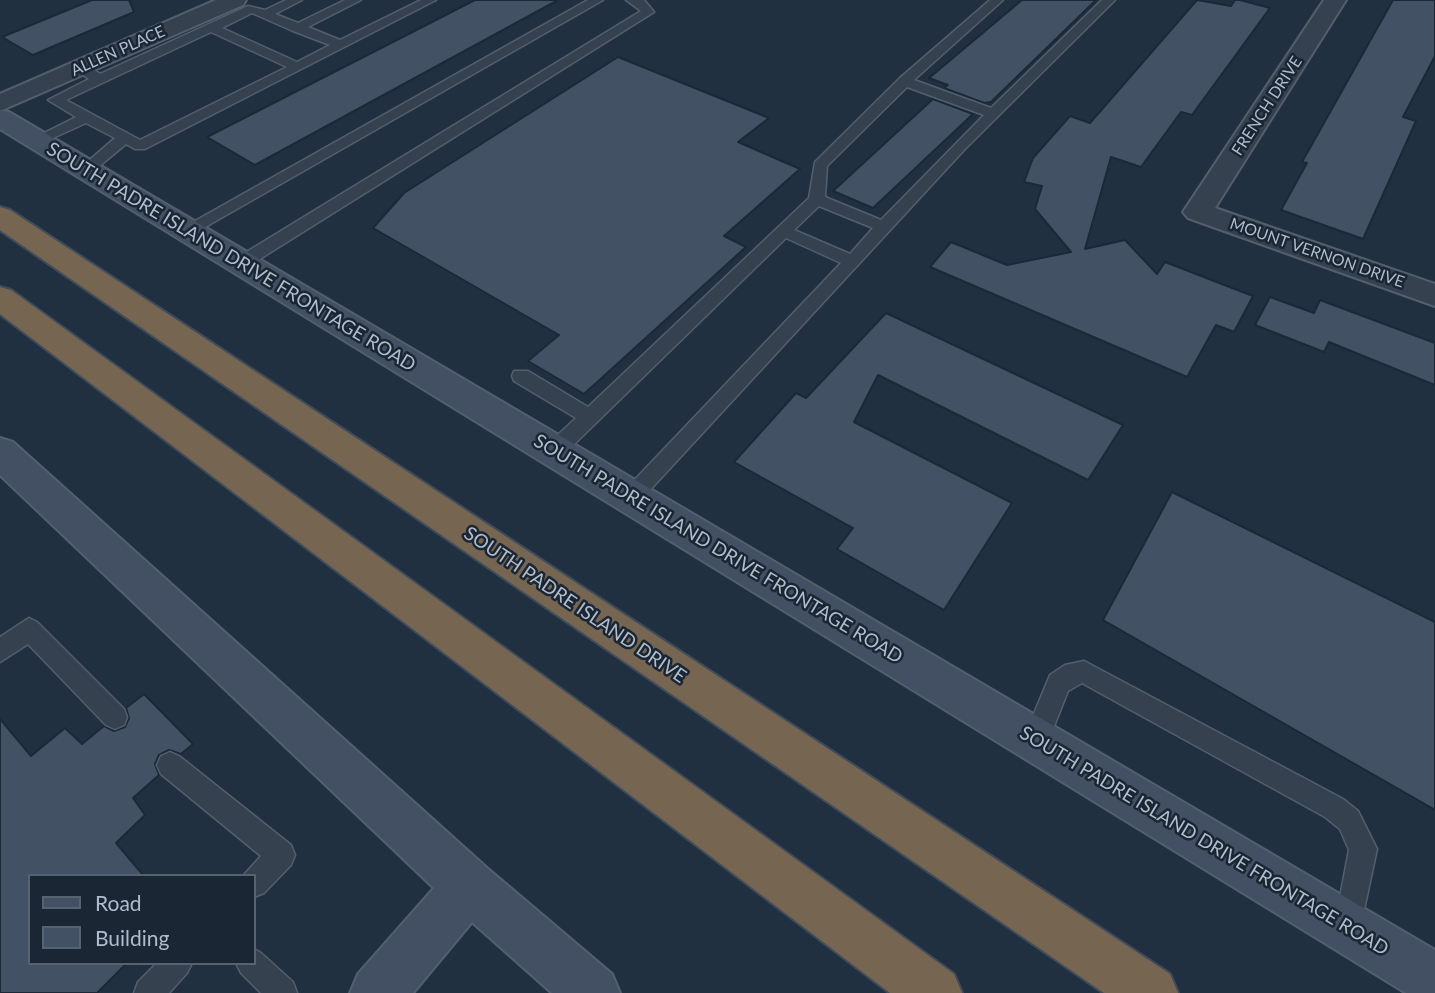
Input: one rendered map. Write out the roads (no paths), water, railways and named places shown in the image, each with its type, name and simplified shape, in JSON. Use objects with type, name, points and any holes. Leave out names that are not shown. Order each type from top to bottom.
[{"type":"highway","name":"SOUTH PADRE ISLAND DRIVE","points":[[0,216],[1151,993]]},
{"type":"highway","points":[[0,298],[935,993]]},
{"type":"main road","name":"SOUTH PADRE ISLAND DRIVE FRONTAGE ROAD","points":[[0,118],[1435,980]]},
{"type":"main road","points":[[0,452],[469,886],[593,993]]},
{"type":"main road","points":[[377,993],[469,886]]},
{"type":"street","name":"FRENCH DRIVE","points":[[1198,212],[1335,0]]},
{"type":"street","name":"ALLEN PLACE","points":[[0,103],[90,73],[225,13]]},
{"type":"street","name":"MOUNT VERNON DRIVE","points":[[1198,212],[1435,295]]},
{"type":"lane","points":[[265,15],[296,0]]},
{"type":"lane","points":[[298,28],[355,0]]},
{"type":"lane","points":[[90,73],[55,100],[140,146],[430,0]]},
{"type":"lane","points":[[187,230],[597,0]]},
{"type":"lane","points":[[241,263],[648,12],[639,2],[632,0]]},
{"type":"lane","points":[[554,451],[817,200],[820,165],[905,81],[997,0]]},
{"type":"lane","points":[[631,497],[852,261],[1109,0]]},
{"type":"lane","points":[[225,13],[252,9],[340,45]]},
{"type":"lane","points":[[225,13],[273,55],[298,66]]},
{"type":"lane","points":[[273,55],[314,35]]},
{"type":"lane","points":[[905,81],[994,114]]},
{"type":"lane","points":[[37,140],[87,117]]},
{"type":"lane","points":[[86,170],[124,138]]},
{"type":"lane","points":[[817,200],[884,228]]},
{"type":"lane","points":[[783,231],[852,261]]},
{"type":"lane","points":[[521,376],[589,417]]},
{"type":"lane","points":[[0,651],[29,629],[115,718]]},
{"type":"lane","points":[[1036,740],[1059,683],[1074,673],[1084,672],[1334,808],[1349,820],[1363,849],[1348,928]]},
{"type":"lane","points":[[170,765],[281,855],[256,881]]},
{"type":"lane","points":[[149,993],[175,965]]},
{"type":"lane","points":[[253,965],[282,993]]}]
